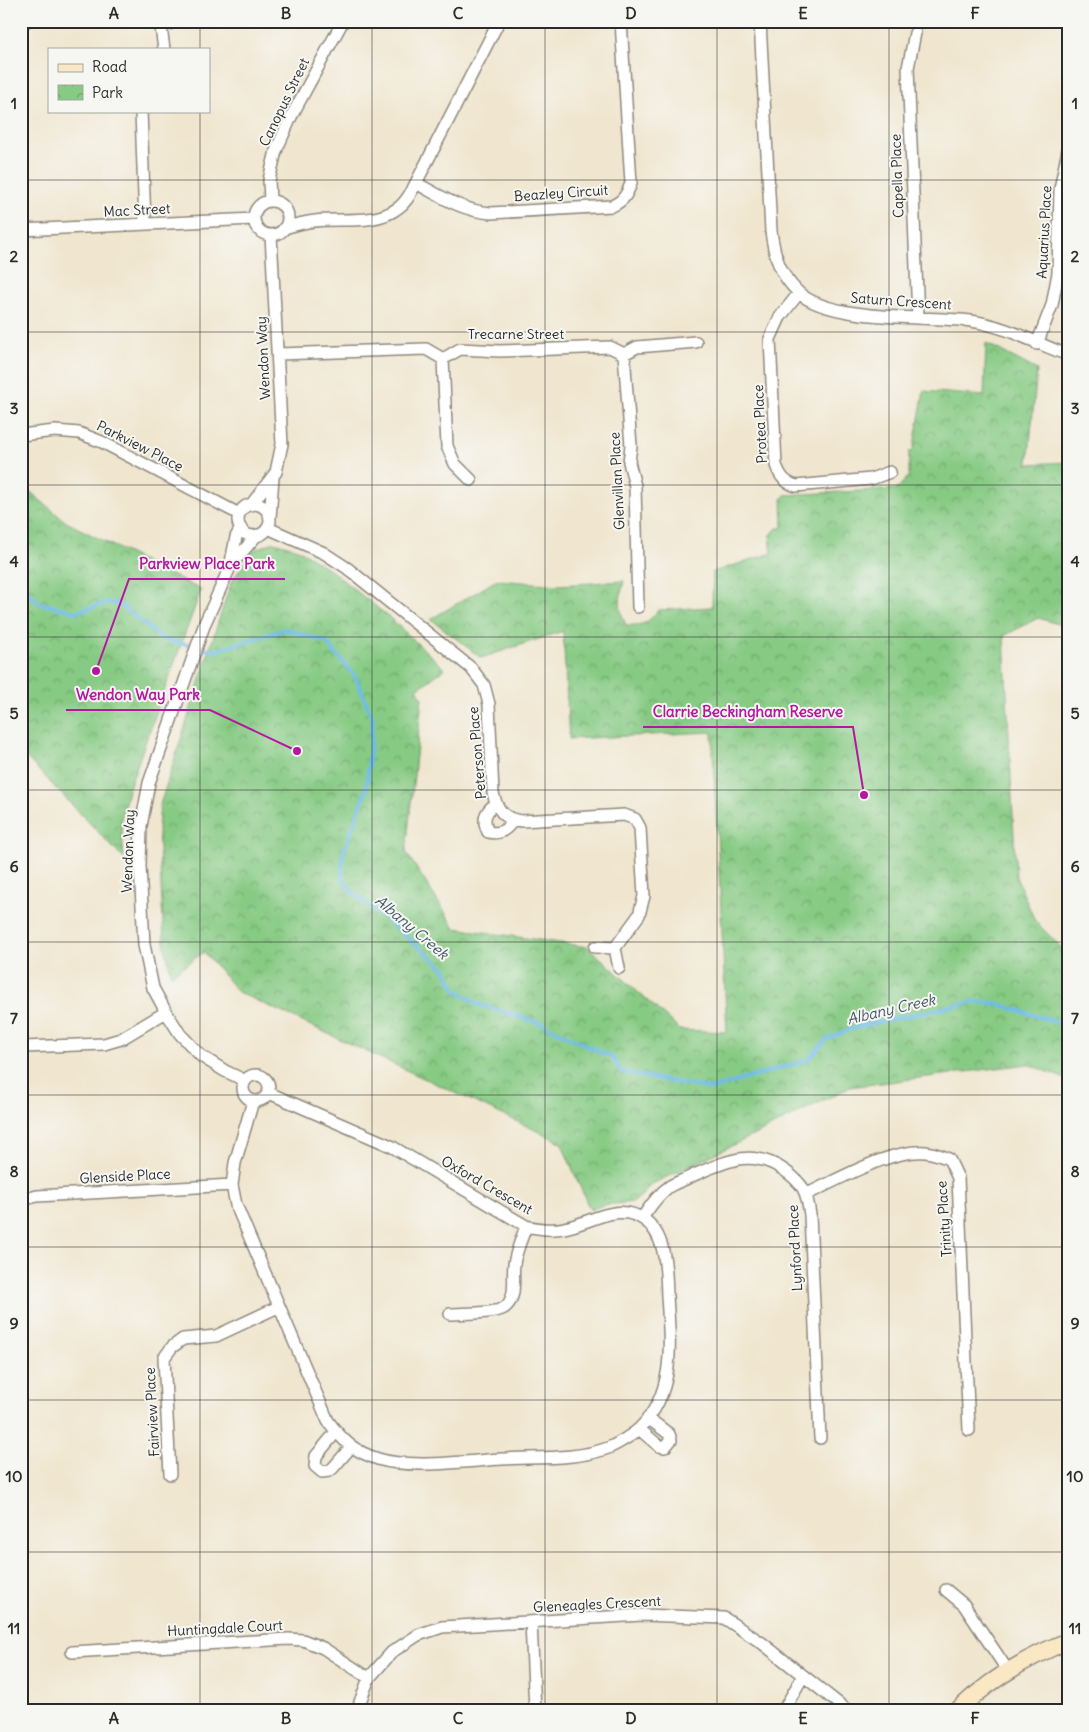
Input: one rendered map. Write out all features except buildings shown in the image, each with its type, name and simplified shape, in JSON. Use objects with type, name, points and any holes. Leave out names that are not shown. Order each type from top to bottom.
[{"type":"street","points":[[21,25],[27,21]]},
{"type":"street","points":[[164,48],[159,24],[176,21]]},
{"type":"street","name":"Canopus Street","points":[[270,202],[268,180],[276,151],[291,117],[343,21]]},
{"type":"street","points":[[284,228],[313,221],[373,218],[388,214],[399,208],[407,199],[416,183],[500,21]]},
{"type":"street","name":"Beazley Circuit","points":[[416,183],[456,205],[476,212],[491,213],[612,206],[622,202],[627,194],[630,183],[622,21]]},
{"type":"street","name":"Saturn Crescent","points":[[760,21],[771,231],[774,253],[786,278],[799,293],[813,302],[845,312],[970,321],[993,325],[1068,355]]},
{"type":"street","name":"Capella Place","points":[[915,33],[908,68],[918,318]]},
{"type":"street","points":[[141,112],[145,224]]},
{"type":"street","name":"Aquarius Place","points":[[1037,344],[1052,305],[1058,273],[1060,189],[1068,150]]},
{"type":"street","points":[[265,202],[270,202],[280,204],[286,212],[287,223],[284,228],[271,235],[261,232],[254,219],[257,209],[265,202]]},
{"type":"street","points":[[286,212],[313,221]]},
{"type":"street","name":"Mac Street","points":[[21,230],[254,219]]},
{"type":"street","name":"Wendon Way","points":[[244,1080],[201,1056],[180,1034],[153,988],[144,946],[140,866],[141,826],[148,783],[205,623],[230,567],[236,537],[240,528],[239,514],[251,504],[276,472],[282,444],[271,235]]},
{"type":"street","name":"Protea Place","points":[[799,293],[780,318],[770,339],[776,464],[779,473],[788,483],[796,486],[871,479],[890,472]]},
{"type":"street","points":[[624,354],[638,347],[696,342]]},
{"type":"street","name":"Trecarne Street","points":[[443,359],[460,349],[500,351],[610,347],[624,354]]},
{"type":"street","points":[[278,354],[426,349],[443,359],[448,446],[455,464],[470,480]]},
{"type":"street","name":"Glenvillan Place","points":[[624,354],[631,446],[629,462],[635,486],[638,607]]},
{"type":"street","name":"Parkview Place","points":[[21,435],[55,431],[79,433],[102,442],[239,514]]},
{"type":"street","name":"Wendon Way","points":[[230,567],[257,535],[265,531],[269,524],[273,477]]},
{"type":"street","points":[[251,504],[262,506],[266,510],[269,524]]},
{"type":"street","name":"Peterson Place","points":[[269,524],[324,553],[471,668],[484,685],[489,704],[495,804],[505,817],[513,820]]},
{"type":"street","points":[[240,528],[248,534],[257,535]]},
{"type":"street","points":[[495,804],[488,809],[484,816],[484,825],[488,832],[495,834],[508,828],[513,820],[624,815],[635,819],[640,828],[644,896],[639,915],[615,948],[619,968]]},
{"type":"street","points":[[595,947],[615,948]]},
{"type":"street","points":[[21,1046],[24,1048],[104,1044],[121,1039],[166,1012]]},
{"type":"street","points":[[259,1074],[266,1078],[269,1086],[265,1098],[258,1102],[245,1096],[242,1086],[244,1080],[252,1075],[259,1074]]},
{"type":"street","name":"Oxford Crescent","points":[[268,1092],[391,1146],[526,1226],[543,1230],[562,1229],[608,1213],[622,1212],[642,1218]]},
{"type":"street","points":[[253,1101],[235,1163],[232,1185],[236,1206],[328,1421],[351,1447],[378,1459],[403,1463],[582,1454],[609,1448],[639,1430],[660,1397],[667,1379],[670,1348],[666,1261],[661,1241],[642,1218]]},
{"type":"street","name":"Trinity Place","points":[[807,1194],[878,1161],[903,1154],[930,1152],[950,1159],[958,1178],[969,1430]]},
{"type":"street","name":"Lynford Place","points":[[642,1218],[655,1199],[670,1187],[720,1164],[738,1159],[754,1157],[774,1163],[795,1178],[807,1194],[810,1215],[820,1438]]},
{"type":"street","name":"Glenside Place","points":[[22,1198],[232,1185]]},
{"type":"street","points":[[450,1314],[503,1309],[511,1300],[514,1286],[514,1264],[526,1226]]},
{"type":"street","name":"Fairview Place","points":[[170,1474],[164,1358],[172,1346],[183,1339],[216,1336],[278,1307]]},
{"type":"street","points":[[639,1430],[659,1446],[665,1447],[669,1444],[671,1440],[669,1434],[648,1418]]},
{"type":"street","points":[[336,1432],[316,1456],[315,1466],[322,1472],[329,1471],[351,1447]]},
{"type":"street","points":[[946,1590],[964,1605],[1008,1671]]},
{"type":"street","name":"Gleneagles Crescent","points":[[359,1711],[360,1702],[369,1678],[392,1652],[418,1635],[442,1626],[642,1615],[724,1618],[762,1643],[848,1711]]},
{"type":"street","points":[[531,1622],[535,1711]]},
{"type":"street","name":"Huntingdale Court","points":[[72,1652],[288,1639],[304,1640],[323,1648],[369,1678]]},
{"type":"street","points":[[957,1711],[970,1698],[1008,1671],[1068,1641]]},
{"type":"street","points":[[783,1711],[803,1676]]},
{"type":"green space","points":[[986,343],[1037,370],[1028,464],[1068,462],[1068,627],[1038,618],[1004,636],[1016,877],[1035,921],[1061,947],[1068,949],[1068,1080],[1028,1064],[850,1087],[650,1185],[634,1202],[603,1205],[590,1210],[561,1142],[238,992],[204,952],[171,975],[164,942],[158,828],[160,805],[231,582],[254,550],[274,542],[298,549],[329,569],[390,618],[445,669],[417,689],[422,698],[406,852],[455,928],[588,947],[680,1030],[727,1032],[712,732],[569,739],[563,631],[481,658],[431,619],[497,580],[559,585],[624,581],[620,604],[626,625],[645,623],[658,610],[712,607],[713,572],[772,553],[770,536],[777,528],[783,528],[782,498],[785,495],[897,489],[909,476],[909,452],[913,451],[924,391],[984,396]]},
{"type":"green space","points":[[21,484],[66,522],[201,590],[128,790],[121,819],[124,859],[21,752]]},
{"type":"waterway","name":"Albany Creek","points":[[21,586],[39,603],[76,612],[109,602],[122,606],[162,639],[215,651],[286,629],[326,642],[355,676],[373,719],[366,791],[343,854],[342,877],[348,888],[445,969],[456,990],[480,1005],[540,1023],[613,1058],[621,1072],[711,1089],[808,1060],[827,1039],[857,1027],[971,1002],[995,1003],[1068,1026]]},
{"type":"place","name":"Parkview Place Park","points":[[96,671]]},
{"type":"place","name":"Wendon Way Park","points":[[297,751]]},
{"type":"place","name":"Clarrie Beckingham Reserve","points":[[864,795]]}]
